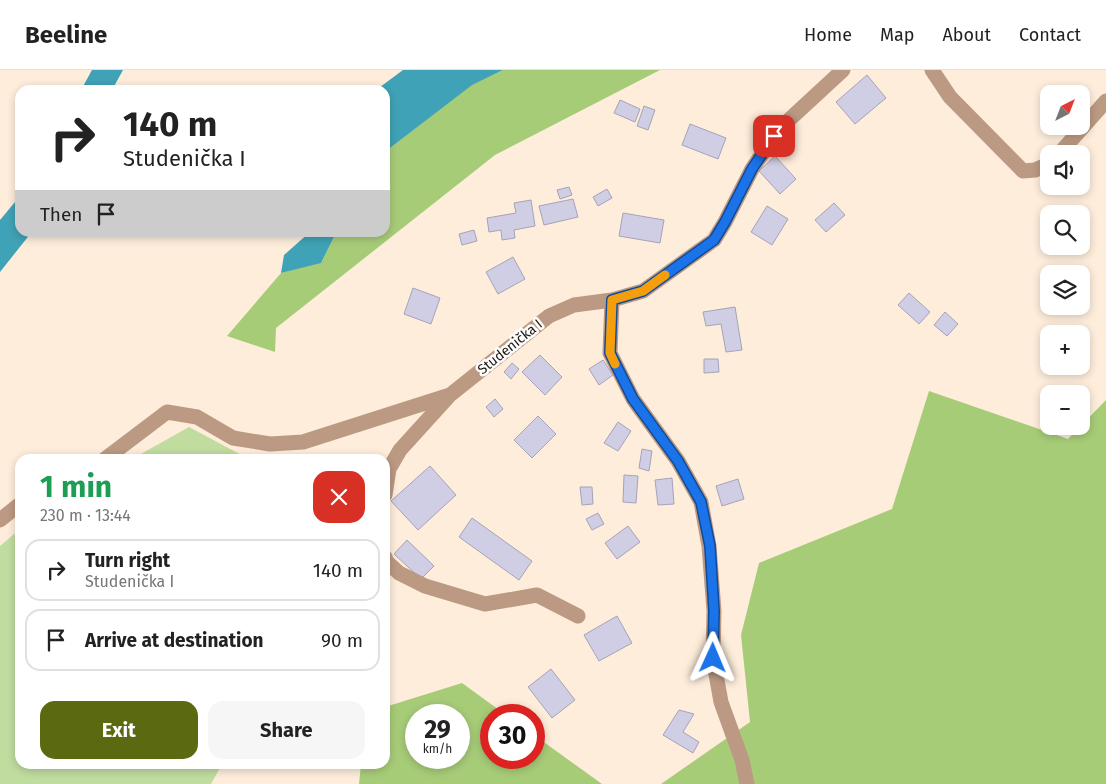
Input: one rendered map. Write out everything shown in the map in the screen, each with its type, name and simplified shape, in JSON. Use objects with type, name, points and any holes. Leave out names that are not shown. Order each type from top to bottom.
[{"type":"street","name":"Studenička I","points":[[111,454],[166,412],[197,417],[233,438],[270,444],[303,442],[450,395],[549,316],[574,305],[612,300],[643,291],[714,240],[752,169],[778,130],[844,70]]},
{"type":"street","points":[[932,70],[950,97],[1023,171],[1040,168]]},
{"type":"street","points":[[1067,145],[1106,101]]},
{"type":"street","points":[[612,300],[610,353],[633,399],[678,461],[701,502],[710,546],[714,611],[713,658],[721,702],[742,760],[748,784]]},
{"type":"street","points":[[390,468],[400,450],[450,395]]},
{"type":"street","points":[[0,520],[15,508]]},
{"type":"street","points":[[390,565],[399,573],[425,586],[485,604],[537,595],[578,616]]},
{"type":"green space","points":[[503,70],[660,70],[495,155],[276,328],[275,352],[227,336],[281,273],[322,261],[334,237],[390,237],[390,148],[471,85]]},
{"type":"green space","points":[[929,391],[1040,429],[1040,435],[1056,435],[1068,439],[1072,435],[1090,435],[1090,416],[1106,400],[1106,784],[661,784],[750,722],[741,635],[759,563],[892,509]]},
{"type":"green space","points":[[189,427],[240,454],[141,454]]},
{"type":"green space","points":[[15,533],[15,769],[219,769],[211,784],[0,784],[0,546]]},
{"type":"green space","points":[[462,683],[491,704],[480,704],[480,769],[545,769],[545,743],[602,784],[359,784],[360,769],[390,769],[390,705]]},
{"type":"water","points":[[92,70],[123,70],[115,85],[84,85]]},
{"type":"water","points":[[403,70],[503,70],[472,85],[390,148],[390,85],[383,85]]},
{"type":"water","points":[[15,202],[15,237],[28,237],[0,272],[0,220]]},
{"type":"water","points":[[304,237],[334,237],[321,263],[281,273],[284,255]]},
{"type":"building","points":[[867,75],[886,98],[855,124],[836,102]]},
{"type":"building","points":[[620,100],[640,109],[635,122],[614,113]]},
{"type":"building","points":[[644,106],[655,110],[648,130],[637,126]]},
{"type":"building","points":[[690,124],[726,138],[718,159],[682,145]]},
{"type":"building","points":[[775,156],[796,179],[780,194],[759,171]]},
{"type":"building","points":[[569,187],[572,195],[560,199],[557,190]]},
{"type":"building","points":[[607,189],[612,198],[598,206],[593,197]]},
{"type":"building","points":[[573,199],[578,217],[544,225],[539,206]]},
{"type":"building","points":[[531,200],[535,226],[514,230],[515,238],[502,240],[501,230],[489,232],[487,218],[516,213],[514,203]]},
{"type":"building","points":[[834,203],[845,215],[826,232],[815,220]]},
{"type":"building","points":[[767,206],[788,219],[772,245],[751,232]]},
{"type":"building","points":[[623,213],[664,220],[660,243],[619,236]]},
{"type":"building","points":[[474,230],[477,241],[462,245],[459,234]]},
{"type":"building","points":[[513,257],[525,279],[498,294],[486,272]]},
{"type":"building","points":[[413,288],[440,298],[431,324],[404,314]]},
{"type":"building","points":[[909,293],[930,312],[919,324],[898,305]]},
{"type":"building","points":[[735,307],[742,350],[726,352],[721,324],[706,326],[703,312]]},
{"type":"building","points":[[945,312],[958,324],[947,336],[934,325]]},
{"type":"building","points":[[540,355],[562,377],[545,395],[522,372]]},
{"type":"building","points":[[704,359],[718,359],[719,372],[704,373]]},
{"type":"building","points":[[603,360],[613,375],[599,385],[589,369]]},
{"type":"building","points":[[512,363],[519,369],[511,379],[504,372]]},
{"type":"building","points":[[495,399],[503,409],[494,417],[486,407]]},
{"type":"building","points":[[538,416],[556,434],[532,458],[514,440]]},
{"type":"building","points":[[618,422],[631,431],[618,451],[604,443]]},
{"type":"building","points":[[642,449],[652,451],[649,471],[639,468]]},
{"type":"building","points":[[430,466],[456,495],[418,530],[391,501]]},
{"type":"building","points":[[624,475],[638,476],[636,503],[623,502]]},
{"type":"building","points":[[672,478],[674,504],[658,505],[655,480]]},
{"type":"building","points":[[738,479],[744,499],[722,506],[716,486]]},
{"type":"building","points":[[580,487],[592,487],[593,504],[582,505]]},
{"type":"building","points":[[598,513],[604,524],[592,530],[586,519]]},
{"type":"building","points":[[472,518],[532,561],[519,580],[459,537]]},
{"type":"building","points":[[628,526],[640,542],[617,559],[605,543]]},
{"type":"building","points":[[407,540],[434,566],[421,579],[394,554]]},
{"type":"building","points":[[617,616],[632,643],[599,661],[584,635]]},
{"type":"building","points":[[551,669],[575,700],[552,718],[545,709],[545,704],[541,704],[528,687]]},
{"type":"building","points":[[679,710],[694,714],[683,732],[699,742],[693,753],[663,735]]},
{"type":"slow traffic","points":[[615,364],[610,353],[612,300],[643,291],[665,275]]},
{"type":"route","points":[[713,658],[714,611],[710,546],[701,502],[678,461],[633,399],[610,353],[612,300],[643,291],[714,240],[752,169],[774,136]]}]
